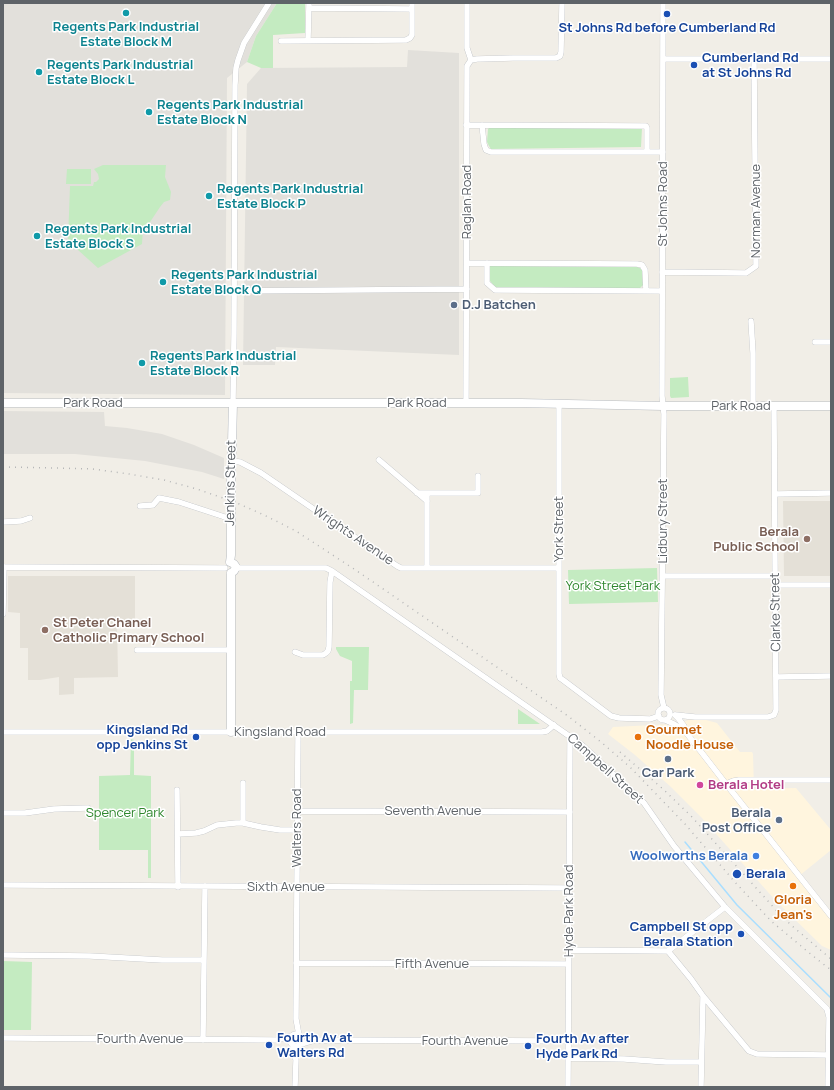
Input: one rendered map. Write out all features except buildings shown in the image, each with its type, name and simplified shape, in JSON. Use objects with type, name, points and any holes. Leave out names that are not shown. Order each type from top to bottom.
[{"type":"main road","name":"Park Road","points":[[3,403],[466,403],[663,406],[831,406]]},
{"type":"main road","name":"Jenkins Street","points":[[231,732],[230,519],[233,403]]},
{"type":"street","points":[[233,403],[235,85],[237,64],[244,43],[269,3]]},
{"type":"street","name":"Raglan Road","points":[[466,403],[466,125],[467,66],[471,60],[467,48],[467,3]]},
{"type":"street","points":[[471,60],[556,58],[560,56],[562,3]]},
{"type":"street","name":"St Johns Road","points":[[663,3],[663,406]]},
{"type":"street","points":[[281,41],[406,40],[412,35],[412,6],[308,6],[308,40]]},
{"type":"street","points":[[663,59],[831,59]]},
{"type":"street","name":"Norman Avenue","points":[[662,272],[746,273],[756,266],[754,60]]},
{"type":"street","points":[[466,125],[646,126],[647,151]]},
{"type":"street","points":[[482,125],[486,150],[491,152],[663,152]]},
{"type":"street","points":[[467,263],[637,264],[642,265],[645,270],[646,291]]},
{"type":"street","points":[[487,263],[487,283],[494,290],[662,292]]},
{"type":"street","points":[[234,291],[467,289]]},
{"type":"street","points":[[751,321],[753,353],[753,406]]},
{"type":"street","points":[[815,342],[831,342]]},
{"type":"street","name":"York Street","points":[[559,404],[560,678],[611,716],[619,718],[650,719],[659,716]]},
{"type":"street","name":"Lidbury Street","points":[[663,406],[662,695],[664,708]]},
{"type":"street","name":"Clarke Street","points":[[673,715],[695,717],[771,716],[776,713],[774,406]]},
{"type":"street","points":[[379,460],[427,501]]},
{"type":"street","name":"Wrights Avenue","points":[[231,461],[240,462],[261,473],[397,566],[404,568],[559,568]]},
{"type":"street","points":[[417,492],[478,493],[478,476]]},
{"type":"street","points":[[427,493],[428,568]]},
{"type":"street","points":[[775,494],[831,493]]},
{"type":"street","points":[[140,506],[153,506],[158,498],[179,502],[230,519]]},
{"type":"street","points":[[3,522],[21,521],[30,518]]},
{"type":"street","points":[[3,566],[3,614]]},
{"type":"street","name":"Campbell Street","points":[[3,566],[326,568],[332,571],[582,744],[644,803],[674,846],[725,907],[826,1007],[830,1017],[828,1087]]},
{"type":"street","points":[[295,652],[303,655],[323,655],[328,651],[330,582],[332,571]]},
{"type":"street","points":[[663,576],[775,576]]},
{"type":"street","points":[[775,585],[831,585]]},
{"type":"street","points":[[137,650],[230,650]]},
{"type":"street","points":[[776,677],[831,676]]},
{"type":"street","points":[[684,728],[660,719],[659,711],[664,708],[668,710],[684,728],[726,784],[831,916]]},
{"type":"street","points":[[665,720],[673,715]]},
{"type":"street","points":[[684,728],[686,721],[695,717]]},
{"type":"street","name":"Kingsland Road","points":[[3,732],[542,732],[547,731],[554,725]]},
{"type":"street","name":"Walters Road","points":[[298,732],[296,1019],[300,1036]]},
{"type":"street","name":"Hyde Park Road","points":[[568,1087],[570,736]]},
{"type":"street","points":[[726,784],[739,780],[831,780]]},
{"type":"street","points":[[242,783],[243,823]]},
{"type":"street","points":[[177,790],[178,887]]},
{"type":"street","points":[[3,813],[25,813],[54,809],[88,808]]},
{"type":"street","name":"Seventh Avenue","points":[[297,811],[570,812]]},
{"type":"street","points":[[178,834],[200,832],[217,825],[243,823],[280,830],[297,830]]},
{"type":"street","name":"Sixth Avenue","points":[[3,885],[569,888]]},
{"type":"street","points":[[203,1040],[206,886]]},
{"type":"street","points":[[568,950],[668,951],[725,907]]},
{"type":"street","points":[[668,951],[703,996],[749,1050],[757,1054],[829,1055]]},
{"type":"street","points":[[3,955],[96,956],[204,960]]},
{"type":"street","name":"Fifth Avenue","points":[[296,963],[568,964]]},
{"type":"street","points":[[701,1087],[703,996]]},
{"type":"street","name":"Walters Road","points":[[291,1036],[296,1019]]},
{"type":"street","points":[[295,1087],[296,1060],[302,1040],[300,1036],[296,1034],[291,1036],[290,1040],[296,1060]]},
{"type":"street","name":"Fourth Avenue","points":[[3,1038],[277,1040],[291,1036]]},
{"type":"street","name":"Fourth Avenue","points":[[300,1036],[315,1040],[568,1041]]},
{"type":"street","name":"Fourth Avenue","points":[[277,1040],[292,1045]]},
{"type":"street","name":"Fourth Avenue","points":[[300,1044],[315,1040]]},
{"type":"street","points":[[292,1045],[296,1046],[300,1044]]},
{"type":"street","points":[[568,1058],[701,1062]]},
{"type":"shaded area","points":[[3,3],[277,3],[256,36],[247,62],[227,78],[225,395],[3,393]]},
{"type":"shaded area","points":[[408,50],[459,53],[459,355],[276,347],[275,365],[243,365],[247,84],[261,68],[407,67]]},
{"type":"shaded area","points":[[3,411],[104,412],[105,426],[162,434],[194,445],[224,458],[224,479],[202,472],[145,461],[75,454],[3,454]]},
{"type":"shaded area","name":"Berala Public School","points":[[783,501],[831,501],[831,576],[784,576]]},
{"type":"shaded area","points":[[8,576],[135,576],[135,620],[117,620],[118,677],[74,678],[74,694],[59,695],[59,677],[28,680],[28,648],[20,648],[20,613],[8,612]]},
{"type":"shaded area","points":[[695,717],[717,723],[740,752],[752,752],[754,789],[796,788],[831,830],[831,850],[799,876],[831,916],[831,950],[822,946],[776,901],[701,817],[671,787],[635,755],[608,734],[613,727],[674,724]]},
{"type":"green space","points":[[277,3],[305,3],[305,33],[273,35],[273,68],[261,68],[247,62],[256,36]]},
{"type":"green space","points":[[490,127],[642,128],[641,147],[491,149],[487,142],[488,129]]},
{"type":"green space","points":[[103,165],[166,165],[165,177],[171,192],[170,200],[164,202],[148,225],[143,228],[142,244],[98,268],[68,241],[70,186],[93,186],[94,182],[99,179],[98,174],[94,169]]},
{"type":"green space","points":[[67,169],[91,169],[91,184],[66,184]]},
{"type":"green space","points":[[490,266],[637,267],[642,270],[643,285],[640,288],[496,288],[490,281]]},
{"type":"green space","points":[[688,377],[689,397],[671,398],[670,378]]},
{"type":"green space","name":"York Street Park","points":[[657,568],[658,602],[569,604],[568,570]]},
{"type":"green space","points":[[336,647],[369,647],[368,690],[354,690],[353,723],[350,724],[350,681],[352,681],[352,661],[340,656]]},
{"type":"green space","points":[[518,709],[540,724],[518,724]]},
{"type":"green space","name":"Spencer Park","points":[[131,739],[134,740],[134,775],[151,776],[151,878],[148,878],[148,850],[99,850],[99,776],[130,775]]},
{"type":"green space","points":[[3,961],[32,962],[31,1030],[3,1030]]},
{"type":"waterway","points":[[685,842],[737,905],[831,998]]},
{"type":"railway","points":[[3,467],[93,469],[164,480],[197,489],[237,503],[296,531],[357,571],[568,716],[601,742],[630,767],[685,824],[771,921],[831,970]]},
{"type":"railway","points":[[620,752],[663,789],[692,817],[776,910],[791,925],[831,959]]},
{"type":"place","name":"Regents Park Industrial Estate Block M","points":[[126,13]]},
{"type":"place","name":"St Johns Rd before Cumberland Rd","points":[[667,14]]},
{"type":"place","name":"Cumberland Rd at St Johns Rd","points":[[694,65]]},
{"type":"place","name":"Regents Park Industrial Estate Block L","points":[[39,72]]},
{"type":"place","name":"Regents Park Industrial Estate Block N","points":[[149,112]]},
{"type":"place","name":"Regents Park Industrial Estate Block P","points":[[209,196]]},
{"type":"place","name":"Regents Park Industrial Estate Block S","points":[[37,236]]},
{"type":"place","name":"Regents Park Industrial Estate Block Q","points":[[163,282]]},
{"type":"place","name":"D.J Batchen","points":[[454,305]]},
{"type":"place","name":"Regents Park Industrial Estate Block R","points":[[142,363]]},
{"type":"place","name":"Berala Public School","points":[[807,539]]},
{"type":"place","name":"St Peter Chanel Catholic Primary School","points":[[45,630]]},
{"type":"place","name":"Kingsland Rd opp Jenkins St","points":[[196,737]]},
{"type":"place","name":"Gourmet Noodle House","points":[[638,737]]},
{"type":"place","name":"Car Park","points":[[668,759]]},
{"type":"place","name":"Berala Hotel","points":[[700,785]]},
{"type":"place","name":"Berala Post Office","points":[[779,820]]},
{"type":"place","name":"Woolworths Berala","points":[[756,856]]},
{"type":"place","name":"Berala","points":[[737,874]]},
{"type":"place","name":"Gloria Jean's","points":[[793,886]]},
{"type":"place","name":"Campbell St opp Berala Station","points":[[741,934]]},
{"type":"place","name":"Fourth Av at Walters Rd","points":[[269,1045]]},
{"type":"place","name":"Fourth Av after Hyde Park Rd","points":[[528,1046]]}]
